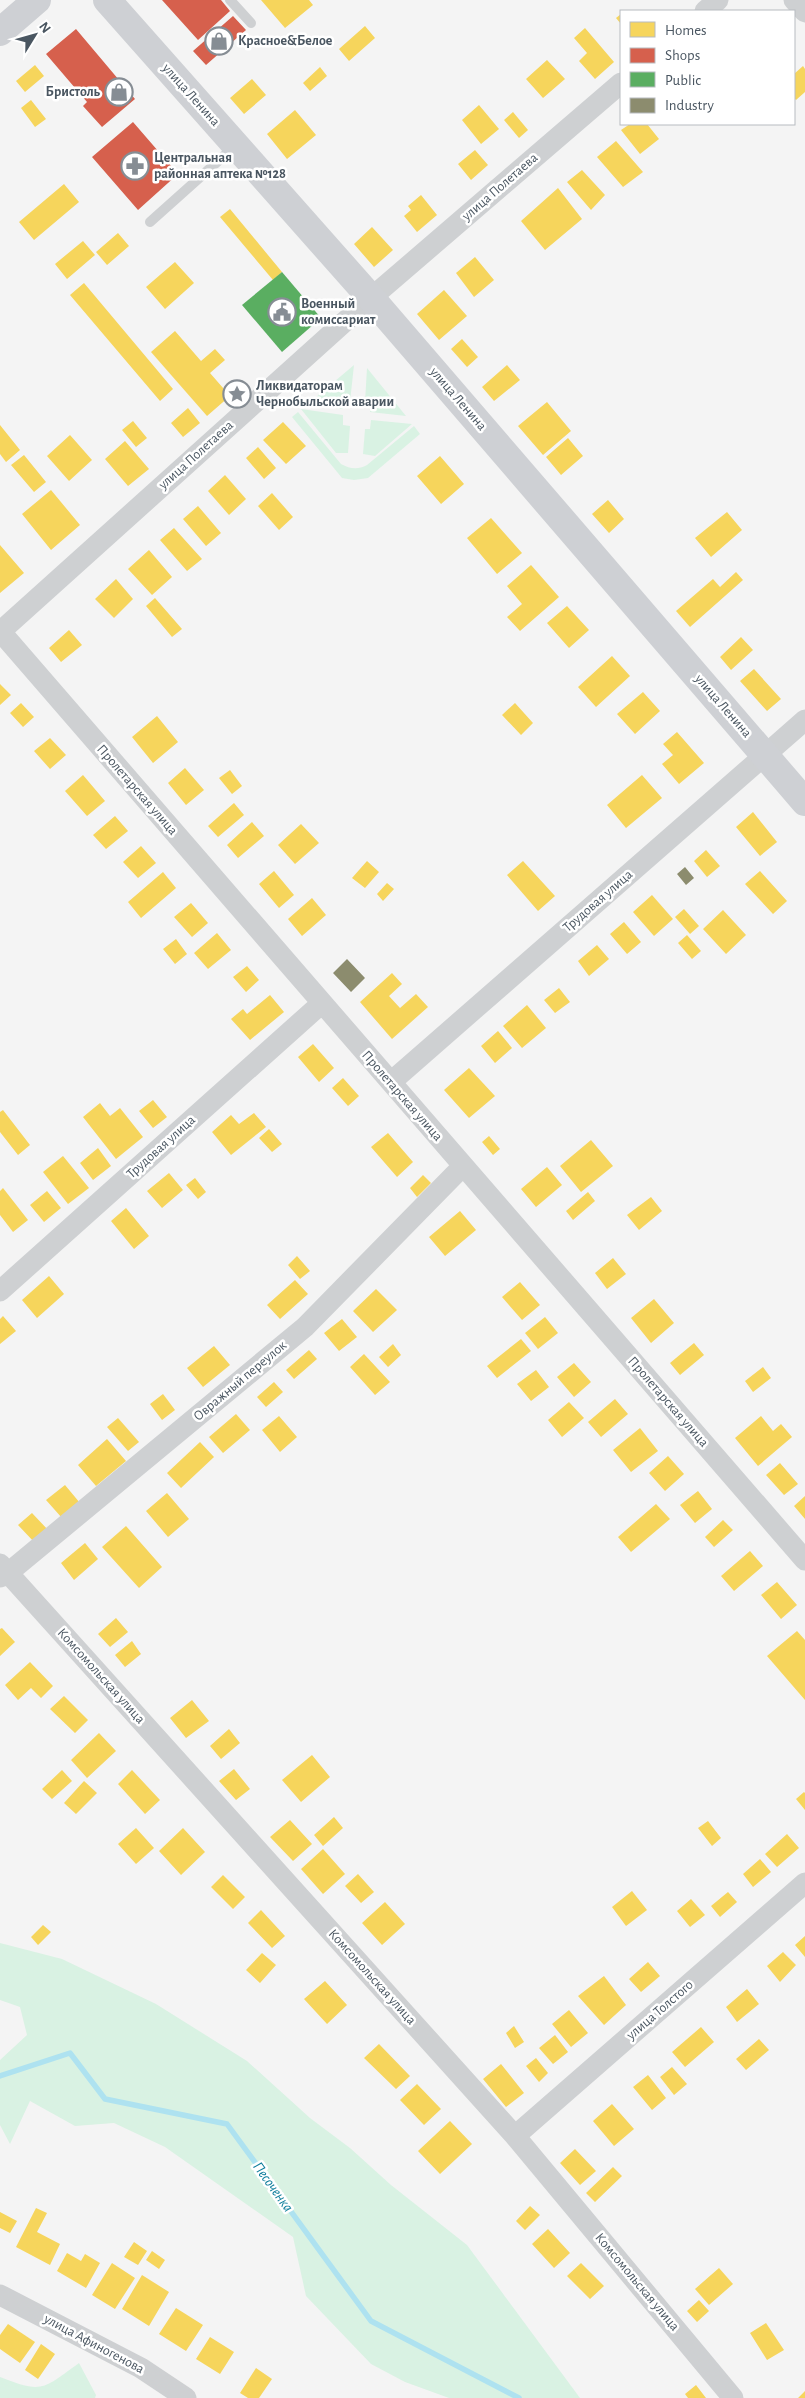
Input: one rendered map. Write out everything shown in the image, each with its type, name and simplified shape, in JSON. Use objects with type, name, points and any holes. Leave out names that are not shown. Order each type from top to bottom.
[{"type":"street","points":[[0,32],[36,0]]},
{"type":"street","name":"улица Ленина","points":[[107,0],[371,298],[805,802]]},
{"type":"street","points":[[706,10],[718,0]]},
{"type":"street","points":[[794,0],[805,12]]},
{"type":"street","name":"улица Полетаева","points":[[0,631],[371,298],[620,84]]},
{"type":"street","name":"Пролетарская улица","points":[[0,631],[805,1560]]},
{"type":"street","name":"Трудовая улица","points":[[391,1082],[805,720]]},
{"type":"street","name":"Трудовая улица","points":[[0,1291],[322,1003]]},
{"type":"street","name":"Овражный переулок","points":[[3,1571],[305,1327],[463,1166]]},
{"type":"street","name":"Комсомольская улица","points":[[3,1571],[515,2136],[733,2398]]},
{"type":"street","name":"улица Толстого","points":[[515,2136],[805,1883]]},
{"type":"street","name":"улица Афиногенова","points":[[0,2295],[141,2368],[186,2398]]},
{"type":"lane","points":[[230,0],[251,23]]},
{"type":"lane","points":[[150,222],[236,145]]},
{"type":"green space","points":[[354,365],[350,402],[343,401],[343,409],[309,403]]},
{"type":"green space","points":[[367,368],[406,416],[370,412],[370,402],[365,402]]},
{"type":"green space","points":[[301,409],[343,415],[343,425],[350,426],[348,453],[336,453]]},
{"type":"green space","points":[[298,412],[341,464],[351,468],[360,468],[367,465],[414,426],[420,434],[368,478],[354,480],[342,478],[292,417]]},
{"type":"green space","points":[[371,420],[412,424],[375,456],[363,454],[365,429],[370,429]]},
{"type":"green space","points":[[0,1943],[62,1959],[156,2004],[247,2061],[310,2118],[350,2148],[391,2185],[467,2245],[580,2398],[449,2398],[405,2382],[371,2364],[306,2296],[293,2237],[165,2147],[114,2123],[75,2126],[30,2101],[10,2144],[0,2125],[0,2060],[27,2035],[20,2007],[0,2000]]},
{"type":"green space","points":[[79,2363],[96,2395],[95,2398],[0,2398],[0,2377],[25,2386],[42,2386],[58,2379]]},
{"type":"building: Homes","points":[[261,0],[309,0],[313,5],[285,28]]},
{"type":"building: Homes","points":[[620,15],[620,23],[616,18]]},
{"type":"building: Homes","points":[[365,26],[375,38],[349,61],[339,49]]},
{"type":"building: Homes","points":[[585,28],[614,62],[595,79],[579,61],[587,53],[574,38]]},
{"type":"building: Homes","points":[[547,60],[565,79],[543,98],[526,79]]},
{"type":"building: Homes","points":[[35,65],[44,76],[25,92],[16,81]]},
{"type":"building: Homes","points":[[803,66],[805,69],[805,92],[796,100],[795,99],[795,73]]},
{"type":"building: Homes","points":[[320,67],[327,76],[310,91],[303,83]]},
{"type":"building: Homes","points":[[252,79],[266,95],[244,114],[230,98]]},
{"type":"building: Homes","points":[[31,100],[46,119],[35,127],[21,108]]},
{"type":"building: Homes","points":[[479,105],[499,129],[481,144],[462,120]]},
{"type":"building: Homes","points":[[295,110],[316,135],[287,159],[267,134]]},
{"type":"building: Homes","points":[[513,112],[528,130],[519,138],[504,120]]},
{"type":"building: Homes","points":[[628,125],[648,125],[659,139],[640,154],[621,130]]},
{"type":"building: Homes","points":[[616,141],[643,172],[623,187],[597,157]]},
{"type":"building: Homes","points":[[475,150],[488,165],[471,180],[458,164]]},
{"type":"building: Homes","points":[[582,170],[605,195],[591,210],[567,182]]},
{"type":"building: Homes","points":[[64,184],[79,202],[34,240],[19,222]]},
{"type":"building: Homes","points":[[558,188],[582,219],[545,250],[521,221]]},
{"type":"building: Homes","points":[[421,195],[437,215],[417,232],[404,216],[411,210],[408,206]]},
{"type":"building: Homes","points":[[230,209],[282,272],[273,280],[220,217]]},
{"type":"building: Homes","points":[[372,227],[393,250],[374,267],[354,244]]},
{"type":"building: Homes","points":[[118,233],[129,246],[107,265],[96,252]]},
{"type":"building: Homes","points":[[83,241],[95,255],[67,279],[55,264]]},
{"type":"building: Homes","points":[[475,257],[494,280],[474,297],[456,273]]},
{"type":"building: Homes","points":[[175,262],[194,283],[165,309],[146,287]]},
{"type":"building: Homes","points":[[84,283],[173,389],[160,401],[70,295]]},
{"type":"building: Homes","points":[[444,290],[467,316],[439,340],[417,314]]},
{"type":"building: Homes","points":[[175,331],[201,361],[215,349],[225,360],[210,373],[230,396],[207,416],[151,352]]},
{"type":"building: Homes","points":[[462,339],[478,357],[467,367],[451,349]]},
{"type":"building: Homes","points":[[507,365],[520,380],[494,401],[482,387]]},
{"type":"building: Homes","points":[[547,402],[571,431],[543,455],[518,426]]},
{"type":"building: Homes","points":[[188,408],[200,423],[183,437],[171,423]]},
{"type":"building: Homes","points":[[133,421],[147,438],[136,447],[122,430]]},
{"type":"building: Homes","points":[[283,422],[306,446],[286,464],[263,440]]},
{"type":"building: Homes","points":[[0,425],[20,450],[6,462],[0,454]]},
{"type":"building: Homes","points":[[70,435],[92,460],[69,481],[47,456]]},
{"type":"building: Homes","points":[[568,438],[583,456],[561,475],[546,457]]},
{"type":"building: Homes","points":[[125,441],[149,469],[128,486],[105,459]]},
{"type":"building: Homes","points":[[258,447],[276,468],[264,479],[246,458]]},
{"type":"building: Homes","points":[[24,455],[46,482],[34,492],[11,465]]},
{"type":"building: Homes","points":[[440,456],[464,484],[441,504],[417,476]]},
{"type":"building: Homes","points":[[225,475],[246,499],[229,515],[208,491]]},
{"type":"building: Homes","points":[[51,490],[80,525],[51,550],[22,514]]},
{"type":"building: Homes","points":[[272,493],[293,517],[279,530],[258,506]]},
{"type":"building: Homes","points":[[608,500],[624,519],[609,533],[592,514]]},
{"type":"building: Homes","points":[[198,506],[221,533],[206,546],[183,519]]},
{"type":"building: Homes","points":[[727,512],[742,530],[711,557],[695,538]]},
{"type":"building: Homes","points":[[491,518],[522,553],[497,574],[467,538]]},
{"type":"building: Homes","points":[[174,528],[202,559],[187,571],[160,540]]},
{"type":"building: Homes","points":[[0,545],[24,573],[0,593]]},
{"type":"building: Homes","points":[[149,550],[172,577],[152,595],[128,569]]},
{"type":"building: Homes","points":[[531,565],[559,597],[520,631],[507,617],[522,604],[507,586]]},
{"type":"building: Homes","points":[[736,572],[743,580],[690,627],[676,611],[713,579],[720,587]]},
{"type":"building: Homes","points":[[116,579],[133,599],[114,618],[95,599]]},
{"type":"building: Homes","points":[[155,598],[182,629],[172,637],[146,606]]},
{"type":"building: Homes","points":[[567,606],[589,630],[569,648],[547,623]]},
{"type":"building: Homes","points":[[69,630],[82,645],[61,662],[49,648]]},
{"type":"building: Homes","points":[[741,637],[753,650],[731,670],[720,657]]},
{"type":"building: Homes","points":[[612,656],[630,676],[596,707],[578,687]]},
{"type":"building: Homes","points":[[754,669],[781,699],[767,711],[740,681]]},
{"type":"building: Homes","points":[[0,684],[11,695],[0,705]]},
{"type":"building: Homes","points":[[643,692],[660,711],[635,734],[617,714]]},
{"type":"building: Homes","points":[[21,703],[34,717],[23,727],[10,713]]},
{"type":"building: Homes","points":[[515,703],[533,723],[521,735],[502,715]]},
{"type":"building: Homes","points":[[157,716],[178,742],[153,763],[132,737]]},
{"type":"building: Homes","points":[[677,732],[704,763],[679,784],[662,764],[673,755],[663,744]]},
{"type":"building: Homes","points":[[50,738],[66,755],[50,769],[34,751]]},
{"type":"building: Homes","points":[[185,768],[204,790],[186,805],[168,783]]},
{"type":"building: Homes","points":[[230,770],[242,786],[232,794],[219,778]]},
{"type":"building: Homes","points":[[83,775],[105,801],[87,816],[65,791]]},
{"type":"building: Homes","points":[[642,775],[662,798],[626,828],[607,805]]},
{"type":"building: Homes","points":[[234,803],[244,815],[218,837],[208,826]]},
{"type":"building: Homes","points":[[753,812],[777,842],[760,856],[736,827]]},
{"type":"building: Homes","points":[[115,816],[128,831],[106,849],[93,835]]},
{"type":"building: Homes","points":[[252,822],[264,836],[238,858],[227,845]]},
{"type":"building: Homes","points":[[301,824],[319,843],[295,864],[278,845]]},
{"type":"building: Homes","points":[[141,846],[156,863],[138,878],[123,862]]},
{"type":"building: Homes","points":[[706,850],[720,866],[707,877],[694,861]]},
{"type":"building: Homes","points":[[367,861],[379,872],[365,888],[352,878]]},
{"type":"building: Homes","points":[[523,861],[555,896],[538,911],[507,875]]},
{"type":"building: Homes","points":[[274,871],[294,895],[279,908],[259,884]]},
{"type":"building: Homes","points":[[760,871],[787,901],[773,914],[745,884]]},
{"type":"building: Homes","points":[[163,872],[176,888],[141,918],[128,902]]},
{"type":"building: Homes","points":[[387,883],[394,889],[383,901],[377,894]]},
{"type":"building: Homes","points":[[652,895],[673,919],[654,936],[633,912]]},
{"type":"building: Homes","points":[[312,898],[326,915],[302,936],[288,919]]},
{"type":"building: Homes","points":[[191,903],[208,923],[192,937],[174,917]]},
{"type":"building: Homes","points":[[684,909],[699,926],[690,934],[675,917]]},
{"type":"building: Homes","points":[[723,910],[746,935],[726,954],[703,929]]},
{"type":"building: Homes","points":[[624,922],[641,942],[627,954],[610,934]]},
{"type":"building: Homes","points":[[217,933],[231,950],[208,969],[194,953]]},
{"type":"building: Homes","points":[[687,935],[701,951],[692,959],[678,943]]},
{"type":"building: Homes","points":[[176,939],[187,954],[175,964],[163,949]]},
{"type":"building: Homes","points":[[597,945],[609,959],[589,976],[578,961]]},
{"type":"building: Homes","points":[[247,966],[259,980],[246,992],[233,977]]},
{"type":"building: Homes","points":[[392,973],[402,984],[389,996],[400,1008],[416,994],[428,1007],[392,1039],[360,1002]]},
{"type":"building: Homes","points":[[559,988],[570,1002],[555,1013],[544,1000]]},
{"type":"building: Homes","points":[[270,995],[284,1012],[250,1040],[231,1019],[243,1009],[247,1014]]},
{"type":"building: Homes","points":[[527,1005],[546,1028],[522,1048],[503,1026]]},
{"type":"building: Homes","points":[[498,1031],[512,1048],[495,1063],[481,1046]]},
{"type":"building: Homes","points":[[313,1044],[334,1068],[319,1082],[298,1057]]},
{"type":"building: Homes","points":[[469,1068],[495,1096],[469,1118],[444,1090]]},
{"type":"building: Homes","points":[[343,1078],[359,1096],[348,1106],[332,1088]]},
{"type":"building: Homes","points":[[153,1100],[167,1117],[153,1128],[139,1111]]},
{"type":"building: Homes","points":[[100,1103],[110,1116],[120,1108],[143,1137],[116,1159],[83,1117]]},
{"type":"building: Homes","points":[[3,1110],[30,1145],[18,1155],[0,1132],[0,1112]]},
{"type":"building: Homes","points":[[254,1113],[266,1127],[231,1155],[212,1132],[231,1115],[239,1124]]},
{"type":"building: Homes","points":[[269,1129],[282,1144],[272,1152],[259,1138]]},
{"type":"building: Homes","points":[[388,1133],[413,1162],[397,1177],[371,1147]]},
{"type":"building: Homes","points":[[489,1136],[500,1149],[493,1155],[482,1142]]},
{"type":"building: Homes","points":[[591,1140],[613,1166],[581,1192],[560,1166]]},
{"type":"building: Homes","points":[[98,1148],[111,1166],[93,1180],[80,1163]]},
{"type":"building: Homes","points":[[63,1156],[89,1188],[68,1204],[43,1172]]},
{"type":"building: Homes","points":[[547,1167],[562,1185],[536,1207],[521,1189]]},
{"type":"building: Homes","points":[[169,1173],[183,1190],[162,1208],[147,1191]]},
{"type":"building: Homes","points":[[423,1175],[431,1183],[417,1197],[410,1188]]},
{"type":"building: Homes","points":[[195,1178],[206,1192],[198,1199],[186,1185]]},
{"type":"building: Homes","points":[[3,1188],[28,1220],[13,1232],[0,1215],[0,1191]]},
{"type":"building: Homes","points":[[47,1191],[61,1208],[44,1222],[30,1205]]},
{"type":"building: Homes","points":[[588,1192],[595,1201],[573,1220],[566,1211]]},
{"type":"building: Homes","points":[[651,1197],[662,1211],[639,1230],[627,1215]]},
{"type":"building: Homes","points":[[126,1208],[149,1236],[134,1249],[111,1221]]},
{"type":"building: Homes","points":[[460,1211],[476,1230],[445,1256],[429,1237]]},
{"type":"building: Homes","points":[[297,1256],[310,1271],[300,1279],[288,1265]]},
{"type":"building: Homes","points":[[613,1258],[626,1274],[607,1289],[595,1273]]},
{"type":"building: Homes","points":[[49,1276],[64,1294],[37,1318],[22,1300]]},
{"type":"building: Homes","points":[[295,1280],[308,1294],[280,1319],[267,1305]]},
{"type":"building: Homes","points":[[520,1282],[540,1305],[522,1320],[502,1297]]},
{"type":"building: Homes","points":[[376,1289],[397,1310],[373,1332],[353,1311]]},
{"type":"building: Homes","points":[[654,1299],[674,1323],[651,1343],[631,1318]]},
{"type":"building: Homes","points":[[3,1316],[16,1331],[0,1344],[0,1319]]},
{"type":"building: Homes","points":[[545,1317],[558,1333],[538,1349],[525,1333]]},
{"type":"building: Homes","points":[[342,1319],[357,1337],[339,1351],[324,1333]]},
{"type":"building: Homes","points":[[521,1339],[531,1351],[497,1378],[487,1366]]},
{"type":"building: Homes","points":[[694,1343],[704,1355],[680,1375],[670,1363]]},
{"type":"building: Homes","points":[[393,1344],[401,1355],[388,1367],[379,1357]]},
{"type":"building: Homes","points":[[214,1346],[230,1365],[203,1387],[187,1368]]},
{"type":"building: Homes","points":[[309,1350],[317,1359],[294,1379],[286,1370]]},
{"type":"building: Homes","points":[[364,1354],[390,1382],[375,1395],[350,1367]]},
{"type":"building: Homes","points":[[574,1363],[591,1382],[574,1397],[557,1377]]},
{"type":"building: Homes","points":[[763,1367],[771,1378],[753,1392],[745,1381]]},
{"type":"building: Homes","points":[[536,1370],[549,1387],[531,1401],[517,1384]]},
{"type":"building: Homes","points":[[274,1382],[283,1392],[266,1407],[257,1397]]},
{"type":"building: Homes","points":[[163,1394],[175,1410],[162,1420],[150,1404]]},
{"type":"building: Homes","points":[[615,1399],[628,1414],[601,1437],[588,1422]]},
{"type":"building: Homes","points":[[569,1402],[584,1418],[562,1437],[548,1420]]},
{"type":"building: Homes","points":[[236,1414],[250,1430],[223,1453],[209,1437]]},
{"type":"building: Homes","points":[[279,1416],[297,1437],[280,1452],[262,1430]]},
{"type":"building: Homes","points":[[761,1416],[773,1431],[781,1424],[792,1437],[758,1466],[735,1438]]},
{"type":"building: Homes","points":[[118,1418],[139,1442],[128,1451],[107,1427]]},
{"type":"building: Homes","points":[[640,1428],[658,1451],[631,1472],[613,1450]]},
{"type":"building: Homes","points":[[107,1439],[126,1461],[96,1486],[78,1465]]},
{"type":"building: Homes","points":[[200,1442],[214,1457],[181,1488],[167,1473]]},
{"type":"building: Homes","points":[[668,1456],[684,1474],[665,1491],[649,1473]]},
{"type":"building: Homes","points":[[780,1463],[798,1484],[784,1495],[766,1475]]},
{"type":"building: Homes","points":[[65,1485],[80,1503],[62,1518],[46,1500]]},
{"type":"building: Homes","points":[[698,1491],[712,1509],[695,1523],[680,1505]]},
{"type":"building: Homes","points":[[167,1493],[189,1519],[168,1537],[146,1511]]},
{"type":"building: Homes","points":[[805,1496],[805,1519],[794,1506]]},
{"type":"building: Homes","points":[[656,1504],[670,1519],[631,1552],[618,1537]]},
{"type":"building: Homes","points":[[32,1513],[49,1531],[35,1543],[18,1525]]},
{"type":"building: Homes","points":[[723,1520],[733,1530],[714,1547],[705,1537]]},
{"type":"building: Homes","points":[[126,1526],[162,1567],[139,1588],[102,1547]]},
{"type":"building: Homes","points":[[85,1543],[98,1559],[74,1580],[61,1563]]},
{"type":"building: Homes","points":[[750,1551],[763,1566],[734,1591],[721,1576]]},
{"type":"building: Homes","points":[[777,1582],[797,1605],[781,1619],[761,1595]]},
{"type":"building: Homes","points":[[116,1618],[128,1632],[110,1647],[98,1634]]},
{"type":"building: Homes","points":[[2,1628],[15,1642],[0,1656],[0,1629]]},
{"type":"building: Homes","points":[[797,1631],[805,1640],[805,1700],[767,1656]]},
{"type":"building: Homes","points":[[132,1641],[141,1654],[125,1667],[115,1655]]},
{"type":"building: Homes","points":[[30,1662],[53,1686],[41,1698],[31,1688],[18,1700],[5,1685]]},
{"type":"building: Homes","points":[[64,1696],[88,1720],[75,1733],[50,1709]]},
{"type":"building: Homes","points":[[192,1700],[209,1721],[186,1738],[170,1718]]},
{"type":"building: Homes","points":[[229,1729],[240,1743],[221,1759],[210,1746]]},
{"type":"building: Homes","points":[[99,1733],[116,1751],[87,1778],[71,1760]]},
{"type":"building: Homes","points":[[312,1755],[330,1777],[301,1802],[282,1780]]},
{"type":"building: Homes","points":[[234,1769],[250,1789],[236,1800],[219,1781]]},
{"type":"building: Homes","points":[[62,1770],[72,1781],[52,1799],[42,1789]]},
{"type":"building: Homes","points":[[132,1770],[160,1800],[145,1814],[118,1784]]},
{"type":"building: Homes","points":[[84,1781],[97,1793],[76,1814],[64,1803]]},
{"type":"building: Homes","points":[[805,1793],[805,1810],[796,1799]]},
{"type":"building: Homes","points":[[334,1817],[343,1828],[323,1846],[314,1835]]},
{"type":"building: Homes","points":[[290,1820],[312,1844],[293,1861],[270,1837]]},
{"type":"building: Homes","points":[[708,1821],[721,1838],[712,1846],[698,1828]]},
{"type":"building: Homes","points":[[136,1828],[154,1848],[136,1864],[118,1844]]},
{"type":"building: Homes","points":[[183,1828],[205,1852],[181,1875],[159,1851]]},
{"type":"building: Homes","points":[[787,1834],[799,1848],[777,1867],[765,1854]]},
{"type":"building: Homes","points":[[323,1849],[345,1874],[323,1894],[301,1869]]},
{"type":"building: Homes","points":[[760,1859],[771,1872],[753,1887],[743,1874]]},
{"type":"building: Homes","points":[[358,1874],[374,1892],[361,1903],[345,1886]]},
{"type":"building: Homes","points":[[223,1875],[245,1897],[233,1909],[211,1887]]},
{"type":"building: Homes","points":[[632,1891],[647,1910],[626,1926],[612,1907]]},
{"type":"building: Homes","points":[[728,1892],[737,1902],[720,1917],[711,1906]]},
{"type":"building: Homes","points":[[691,1899],[705,1915],[690,1927],[677,1911]]},
{"type":"building: Homes","points":[[385,1902],[405,1924],[382,1945],[362,1923]]},
{"type":"building: Homes","points":[[261,1910],[285,1936],[272,1948],[248,1923]]},
{"type":"building: Homes","points":[[43,1925],[51,1932],[38,1945],[31,1937]]},
{"type":"building: Homes","points":[[805,1936],[805,1957],[795,1945]]},
{"type":"building: Homes","points":[[783,1952],[796,1965],[780,1982],[767,1966]]},
{"type":"building: Homes","points":[[262,1953],[276,1965],[260,1983],[246,1970]]},
{"type":"building: Homes","points":[[648,1962],[660,1976],[641,1992],[629,1979]]},
{"type":"building: Homes","points":[[604,1976],[626,2005],[604,2025],[578,1996]]},
{"type":"building: Homes","points":[[325,1981],[347,2005],[327,2024],[304,1999]]},
{"type":"building: Homes","points":[[747,1989],[759,2004],[737,2022],[726,2007]]},
{"type":"building: Homes","points":[[569,2010],[588,2033],[571,2047],[552,2024]]},
{"type":"building: Homes","points":[[514,2026],[524,2042],[515,2048],[506,2033]]},
{"type":"building: Homes","points":[[701,2027],[714,2042],[685,2067],[672,2052]]},
{"type":"building: Homes","points":[[555,2035],[568,2052],[553,2064],[539,2048]]},
{"type":"building: Homes","points":[[759,2039],[769,2050],[746,2070],[736,2059]]},
{"type":"building: Homes","points":[[379,2044],[410,2076],[396,2089],[364,2058]]},
{"type":"building: Homes","points":[[536,2058],[548,2073],[539,2082],[526,2066]]},
{"type":"building: Homes","points":[[501,2064],[524,2093],[506,2107],[483,2079]]},
{"type":"building: Homes","points":[[672,2067],[687,2084],[674,2095],[660,2077]]},
{"type":"building: Homes","points":[[648,2075],[666,2098],[652,2110],[633,2087]]},
{"type":"building: Homes","points":[[417,2084],[441,2109],[424,2125],[400,2100]]},
{"type":"building: Homes","points":[[612,2104],[634,2129],[614,2146],[593,2121]]},
{"type":"building: Homes","points":[[450,2121],[472,2144],[440,2174],[418,2151]]},
{"type":"building: Homes","points":[[575,2149],[596,2171],[580,2185],[560,2163]]},
{"type":"building: Homes","points":[[613,2167],[622,2176],[595,2202],[586,2193]]},
{"type":"building: Homes","points":[[530,2206],[540,2215],[525,2230],[516,2221]]},
{"type":"building: Homes","points":[[36,2208],[47,2213],[37,2232],[60,2244],[50,2265],[16,2247]]},
{"type":"building: Homes","points":[[0,2212],[17,2221],[10,2233],[0,2228]]},
{"type":"building: Homes","points":[[548,2229],[570,2253],[554,2268],[532,2244]]},
{"type":"building: Homes","points":[[134,2242],[147,2251],[138,2265],[124,2257]]},
{"type":"building: Homes","points":[[152,2251],[165,2260],[159,2269],[146,2260]]},
{"type":"building: Homes","points":[[67,2253],[81,2261],[85,2254],[100,2263],[86,2288],[57,2271]]},
{"type":"building: Homes","points":[[112,2263],[135,2278],[115,2309],[92,2295]]},
{"type":"building: Homes","points":[[581,2263],[604,2286],[590,2299],[567,2276]]},
{"type":"building: Homes","points":[[719,2268],[733,2284],[709,2305],[695,2289]]},
{"type":"building: Homes","points":[[142,2275],[169,2292],[149,2326],[122,2309]]},
{"type":"building: Homes","points":[[699,2300],[709,2311],[697,2322],[687,2311]]},
{"type":"building: Homes","points":[[176,2308],[203,2325],[186,2351],[159,2334]]},
{"type":"building: Homes","points":[[766,2323],[784,2350],[767,2360],[750,2333]]},
{"type":"building: Homes","points":[[8,2324],[35,2342],[20,2363],[0,2349],[0,2335]]},
{"type":"building: Homes","points":[[210,2337],[234,2352],[220,2374],[196,2359]]},
{"type":"building: Homes","points":[[41,2344],[55,2354],[38,2379],[25,2370]]},
{"type":"building: Homes","points":[[256,2368],[272,2379],[259,2398],[248,2398],[240,2393]]},
{"type":"building: Homes","points":[[696,2385],[706,2398],[688,2398],[685,2394]]},
{"type":"building: Homes","points":[[805,2391],[805,2398],[798,2398]]},
{"type":"building: Shops","points":[[162,0],[221,0],[230,11],[198,40]]},
{"type":"building: Shops","name":"Красное&Белое","points":[[233,16],[246,30],[206,65],[193,51]]},
{"type":"building: Shops","points":[[76,29],[135,99],[102,127],[83,106],[87,102],[46,54]]},
{"type":"building: Shops","name":"Центральная районная аптека №128","points":[[133,122],[178,174],[138,210],[92,157]]},
{"type":"building: Public","name":"Военный комиссариат","points":[[282,272],[321,318],[282,352],[242,305]]},
{"type":"building: Industry","points":[[685,867],[694,878],[686,885],[677,874]]},
{"type":"building: Industry","points":[[347,959],[365,978],[351,992],[333,973]]},
{"type":"waterway","name":"Песоченка","points":[[0,2076],[70,2053],[105,2099],[227,2124],[371,2321],[519,2398]]},
{"type":"place","name":"Красное&Белое","points":[[219,41]]},
{"type":"place","name":"Бристоль","points":[[119,92]]},
{"type":"place","name":"Центральная районная аптека №128","points":[[135,166]]},
{"type":"place","name":"Военный комиссариат","points":[[282,312]]},
{"type":"place","name":"Ликвидаторам Чернобыльской аварии","points":[[237,394]]}]
